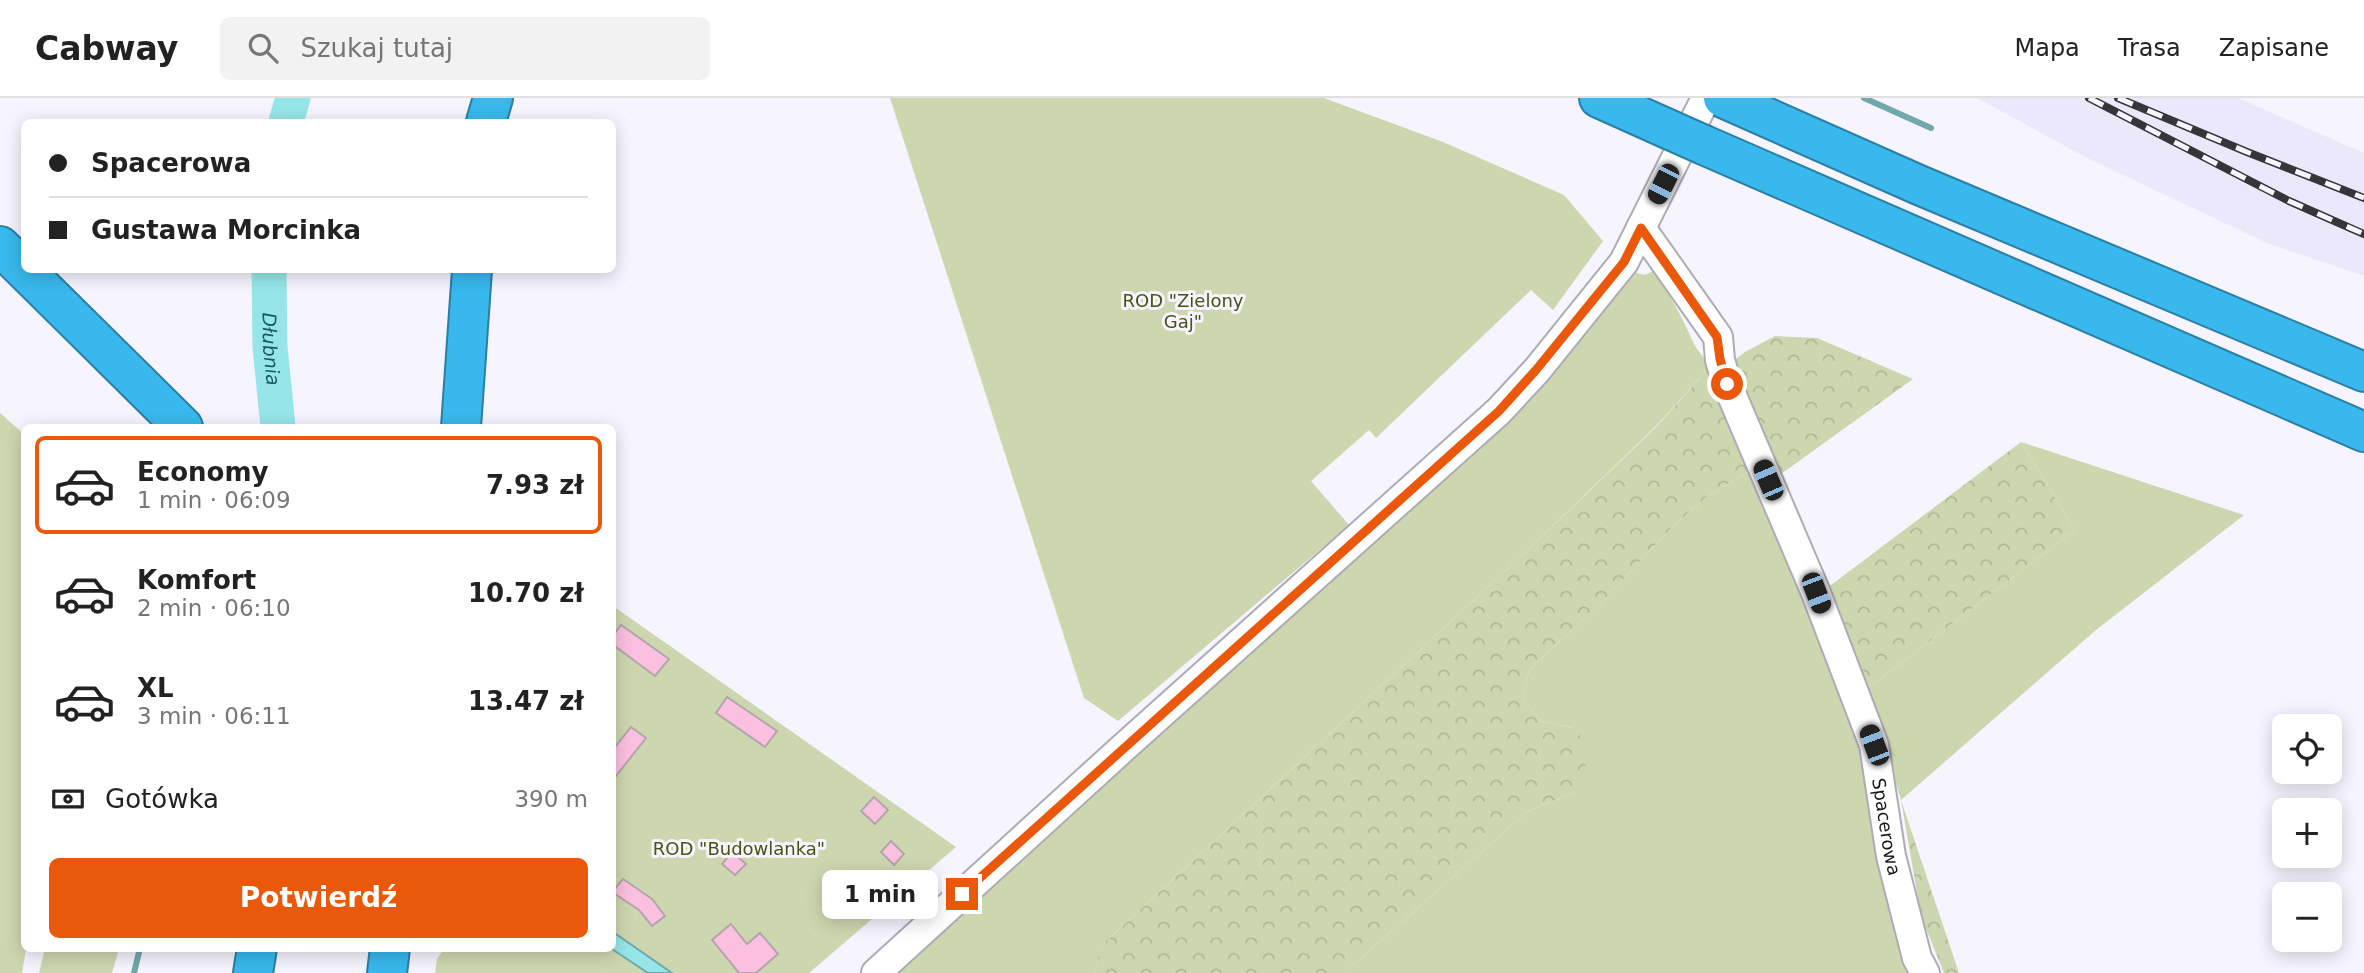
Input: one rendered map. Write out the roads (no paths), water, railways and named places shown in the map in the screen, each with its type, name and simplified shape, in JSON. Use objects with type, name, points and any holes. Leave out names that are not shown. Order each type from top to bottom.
[{"type":"highway","points":[[487,119],[493,98]]},
{"type":"highway","points":[[1599,98],[2364,432]]},
{"type":"highway","points":[[1724,98],[1919,185],[2364,372]]},
{"type":"highway","points":[[0,246],[21,267]]},
{"type":"highway","points":[[27,273],[180,424]]},
{"type":"highway","points":[[461,424],[472,273]]},
{"type":"street","points":[[876,973],[1499,411],[1624,262],[1706,98]]},
{"type":"street","name":"Spacerowa","points":[[1641,228],[1717,337],[1727,384],[1821,606],[1874,745],[1891,856],[1917,958],[1925,973]]},
{"type":"water","points":[[616,934],[672,973],[648,973],[616,952]]},
{"type":"waterway","name":"Dłubnia","points":[[287,119],[293,98]]},
{"type":"waterway","points":[[1864,98],[1931,128]]},
{"type":"waterway","name":"Dłubnia","points":[[269,273],[270,347],[278,424]]},
{"type":"waterway","points":[[134,973],[139,952]]},
{"type":"railway","points":[[2089,98],[2289,201],[2364,234]]},
{"type":"railway","points":[[2118,98],[2364,198]]},
{"type":"park label","name":"ROD \"Zielony Gaj\"","points":[[1183,310]]},
{"type":"park label","name":"ROD \"Budowlanka\"","points":[[739,848]]}]
